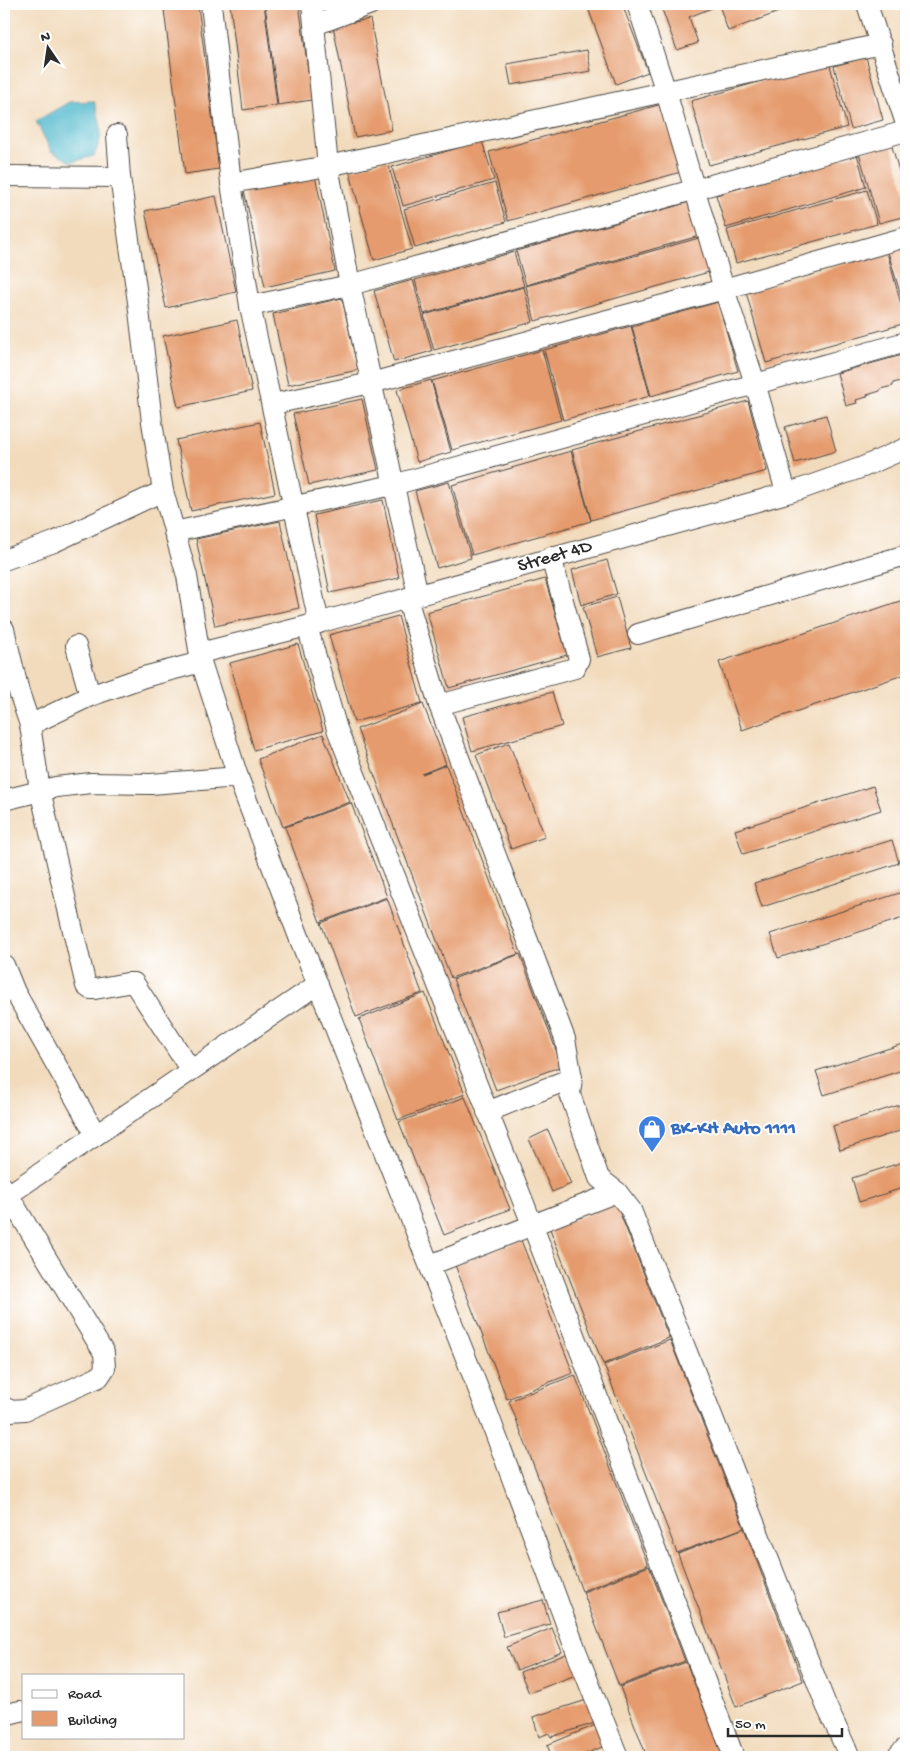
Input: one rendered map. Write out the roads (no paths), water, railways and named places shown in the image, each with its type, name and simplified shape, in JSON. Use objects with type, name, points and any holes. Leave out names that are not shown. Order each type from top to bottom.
[{"type":"highway","points":[[902,1757],[906,1754]]},
{"type":"street","points":[[211,4],[231,183],[250,306],[273,404],[294,507],[313,624],[337,729],[532,1224],[734,1757]]},
{"type":"street","points":[[312,4],[328,166],[350,285],[393,484],[412,597],[439,705],[565,1039],[572,1078],[570,1094],[599,1178],[617,1192],[631,1210],[826,1705],[850,1757]]},
{"type":"street","points":[[315,25],[371,4]]},
{"type":"street","points":[[637,4],[666,92],[786,492]]},
{"type":"street","points":[[867,4],[882,44],[906,124]]},
{"type":"street","points":[[231,183],[328,166],[882,44]]},
{"type":"street","points":[[250,306],[350,285],[906,131]]},
{"type":"street","points":[[117,135],[120,177],[138,302],[152,422],[163,491],[187,576],[200,657],[238,777],[487,1411],[577,1653],[618,1757]]},
{"type":"street","points":[[4,176],[120,177]]},
{"type":"street","points":[[273,404],[371,384],[724,289],[906,237]]},
{"type":"street","points":[[174,532],[393,484],[906,342]]},
{"type":"street","name":"Street 4D","points":[[30,725],[90,696],[200,657],[786,492],[863,467],[906,448]]},
{"type":"street","points":[[4,560],[54,542],[163,491]]},
{"type":"street","points":[[638,634],[906,555]]},
{"type":"street","points":[[439,705],[575,668],[579,659],[551,558]]},
{"type":"street","points":[[4,629],[11,694],[30,725],[40,790],[86,986],[90,989],[95,989],[134,983],[190,1069]]},
{"type":"street","points":[[76,646],[90,696]]},
{"type":"street","points":[[4,800],[40,790],[91,782],[150,784],[238,777]]},
{"type":"street","points":[[4,965],[15,992],[96,1135]]},
{"type":"street","points":[[4,1407],[12,1411],[25,1410],[99,1377],[105,1368],[104,1353],[6,1192],[96,1135],[190,1069],[318,984]]},
{"type":"street","points":[[487,1112],[572,1078]]},
{"type":"street","points":[[430,1265],[617,1192]]},
{"type":"water","points":[[94,101],[101,135],[94,156],[71,162],[51,151],[36,121],[69,102]]},
{"type":"place","name":"BK-KH Auto 1111","points":[[652,1153]]}]
